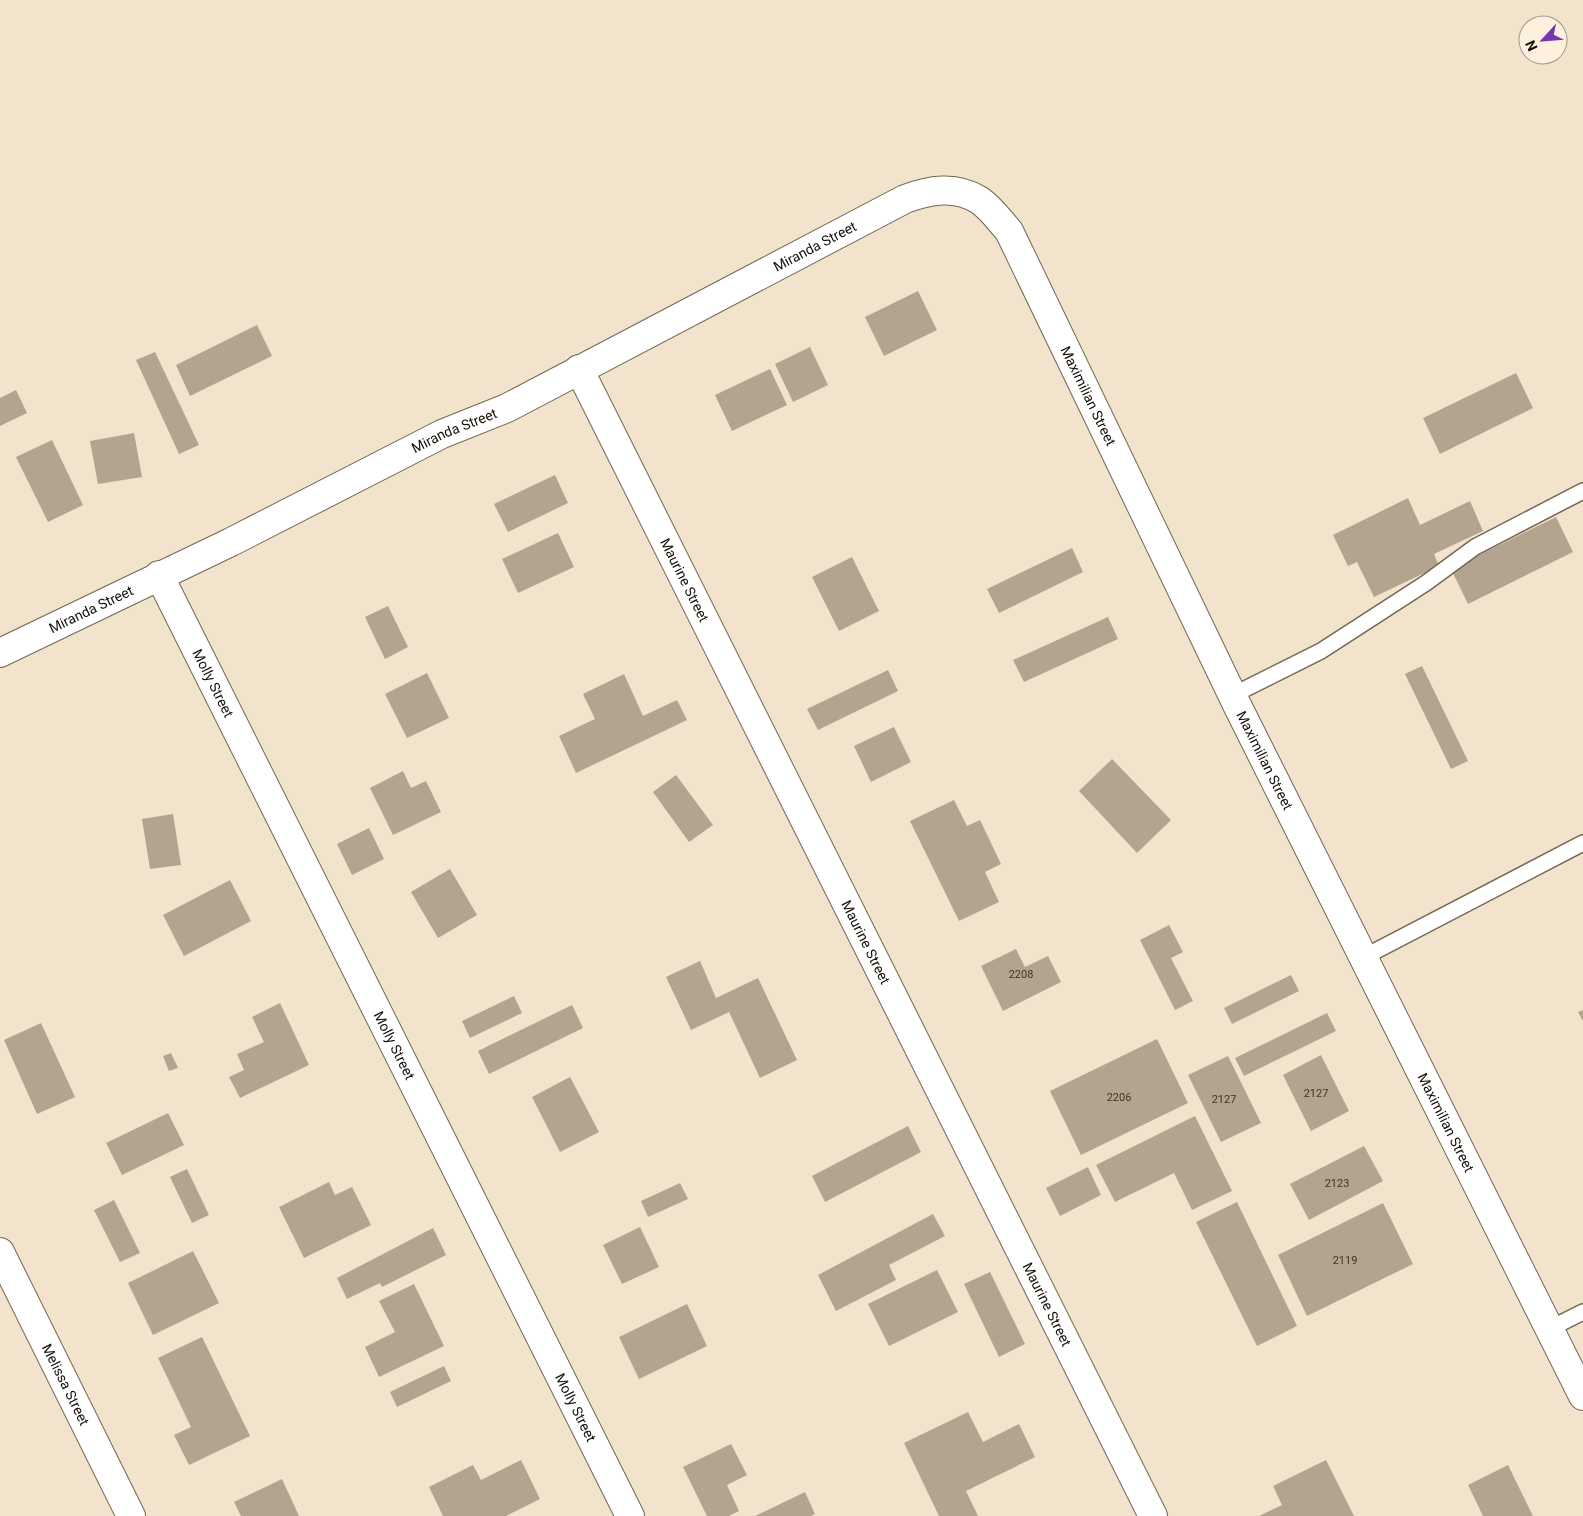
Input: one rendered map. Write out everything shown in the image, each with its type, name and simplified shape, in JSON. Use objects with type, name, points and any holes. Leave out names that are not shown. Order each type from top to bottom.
[{"type":"street","name":"Maximilian Street","points":[[904,199],[926,191],[948,189],[979,200],[1009,231],[1232,695],[1583,1396]]},
{"type":"street","name":"Miranda Street","points":[[0,653],[159,575],[232,542],[442,434],[507,408],[904,199]]},
{"type":"street","name":"Maurine Street","points":[[579,369],[1153,1516]]},
{"type":"street","name":"Molly Street","points":[[159,575],[630,1516]]},
{"type":"street","name":"Melissa Street","points":[[0,1252],[131,1516]]},
{"type":"lane","points":[[1232,695],[1321,651],[1426,583],[1475,547],[1583,491]]},
{"type":"lane","points":[[1364,957],[1583,843]]},
{"type":"lane","points":[[1549,1329],[1583,1312]]},
{"type":"building","points":[[918,291],[937,330],[884,356],[865,317]]},
{"type":"building","points":[[257,325],[272,356],[190,396],[176,365]]},
{"type":"building","points":[[810,347],[828,385],[793,402],[775,364]]},
{"type":"building","points":[[155,352],[199,445],[179,454],[136,360]]},
{"type":"building","points":[[770,369],[787,405],[732,431],[715,395]]},
{"type":"building","points":[[1516,373],[1533,408],[1440,454],[1423,418]]},
{"type":"building","points":[[16,390],[27,413],[0,426],[0,398]]},
{"type":"building","points":[[134,433],[142,477],[98,484],[90,441]]},
{"type":"building","points":[[52,440],[83,505],[48,522],[16,457]]},
{"type":"building","points":[[555,475],[568,503],[508,532],[494,504]]},
{"type":"building","points":[[1408,498],[1420,525],[1470,501],[1483,531],[1434,554],[1439,566],[1374,597],[1357,562],[1348,566],[1333,535]]},
{"type":"building","points":[[1556,517],[1573,552],[1468,604],[1451,569]]},
{"type":"building","points":[[558,533],[574,567],[518,593],[502,559]]},
{"type":"building","points":[[1072,548],[1083,572],[999,613],[987,589]]},
{"type":"building","points":[[852,557],[879,611],[839,631],[812,577]]},
{"type":"building","points":[[388,606],[408,647],[385,659],[365,617]]},
{"type":"building","points":[[1108,617],[1118,639],[1024,682],[1013,660]]},
{"type":"building","points":[[1422,666],[1468,761],[1451,769],[1405,674]]},
{"type":"building","points":[[888,670],[898,691],[818,730],[807,709]]},
{"type":"building","points":[[427,673],[449,718],[407,738],[385,694]]},
{"type":"building","points":[[624,674],[643,716],[677,700],[687,720],[576,773],[559,736],[595,719],[583,694]]},
{"type":"building","points":[[894,727],[911,762],[871,782],[854,746]]},
{"type":"building","points":[[1112,759],[1171,820],[1137,853],[1079,791]]},
{"type":"building","points":[[403,771],[411,788],[426,781],[441,812],[393,835],[370,788]]},
{"type":"building","points":[[676,775],[713,825],[689,842],[653,792]]},
{"type":"building","points":[[954,800],[967,826],[980,820],[1001,864],[985,872],[999,902],[959,921],[910,821]]},
{"type":"building","points":[[173,814],[181,865],[150,869],[142,819]]},
{"type":"building","points":[[369,828],[384,859],[352,875],[337,844]]},
{"type":"building","points":[[450,869],[477,915],[438,938],[411,892]]},
{"type":"building","points":[[230,880],[251,921],[184,956],[163,915]]},
{"type":"building","points":[[1169,925],[1183,952],[1171,958],[1193,1001],[1175,1010],[1140,940]]},
{"type":"building","points":[[1016,949],[1025,967],[1048,956],[1061,982],[1003,1011],[981,966]]},
{"type":"building","points":[[700,961],[716,998],[758,978],[797,1060],[760,1078],[729,1012],[691,1030],[666,977]]},
{"type":"building","points":[[1291,975],[1299,991],[1232,1024],[1224,1008]]},
{"type":"building","points":[[514,996],[522,1013],[470,1038],[462,1021]]},
{"type":"building","points":[[280,1003],[309,1065],[240,1098],[229,1077],[244,1070],[237,1054],[264,1042],[252,1017]]},
{"type":"building","points":[[572,1005],[583,1028],[489,1074],[478,1051]]},
{"type":"building","points":[[1583,1010],[1583,1021],[1578,1012]]},
{"type":"building","points":[[1327,1013],[1336,1031],[1244,1076],[1235,1058]]},
{"type":"building","points":[[41,1023],[75,1097],[37,1114],[4,1040]]},
{"type":"building","points":[[1157,1039],[1188,1103],[1081,1155],[1050,1091]]},
{"type":"building","points":[[171,1053],[178,1068],[169,1071],[163,1056]]},
{"type":"building","points":[[1321,1055],[1349,1111],[1311,1131],[1283,1075]]},
{"type":"building","points":[[1228,1056],[1261,1123],[1221,1142],[1188,1075]]},
{"type":"building","points":[[570,1077],[599,1132],[560,1152],[532,1097]]},
{"type":"building","points":[[168,1113],[184,1145],[122,1175],[106,1143]]},
{"type":"building","points":[[1195,1116],[1232,1191],[1192,1210],[1174,1173],[1115,1202],[1096,1165]]},
{"type":"building","points":[[908,1126],[921,1152],[825,1202],[812,1176]]},
{"type":"building","points":[[1364,1146],[1383,1181],[1309,1220],[1290,1184]]},
{"type":"building","points":[[1088,1167],[1101,1195],[1060,1216],[1046,1188]]},
{"type":"building","points":[[187,1169],[209,1215],[192,1223],[170,1177]]},
{"type":"building","points":[[329,1182],[335,1195],[352,1187],[371,1225],[304,1258],[279,1207]]},
{"type":"building","points":[[680,1183],[688,1199],[648,1217],[641,1201]]},
{"type":"building","points":[[114,1200],[140,1253],[120,1262],[94,1210]]},
{"type":"building","points":[[1237,1202],[1297,1326],[1257,1346],[1196,1222]]},
{"type":"building","points":[[1383,1203],[1413,1264],[1307,1316],[1278,1255]]},
{"type":"building","points":[[933,1214],[945,1236],[889,1265],[896,1280],[836,1311],[818,1275]]},
{"type":"building","points":[[640,1227],[659,1267],[622,1284],[603,1245]]},
{"type":"building","points":[[433,1228],[446,1255],[382,1287],[380,1283],[347,1299],[337,1278]]},
{"type":"building","points":[[193,1251],[219,1303],[153,1335],[128,1283]]},
{"type":"building","points":[[937,1270],[958,1312],[889,1346],[868,1304]]},
{"type":"building","points":[[990,1272],[1025,1344],[999,1357],[964,1284]]},
{"type":"building","points":[[414,1284],[444,1346],[379,1377],[365,1347],[395,1332],[379,1301]]},
{"type":"building","points":[[687,1304],[707,1346],[639,1379],[619,1337]]},
{"type":"building","points":[[202,1337],[250,1436],[189,1465],[174,1435],[191,1427],[158,1358]]},
{"type":"building","points":[[444,1366],[451,1381],[397,1407],[390,1392]]},
{"type":"building","points":[[968,1412],[983,1442],[1019,1424],[1035,1457],[966,1491],[978,1516],[939,1516],[904,1443]]},
{"type":"building","points":[[731,1444],[747,1475],[727,1485],[739,1511],[729,1516],[707,1516],[683,1467]]},
{"type":"building","points":[[521,1460],[540,1499],[506,1516],[443,1516],[429,1487],[473,1465],[481,1480]]},
{"type":"building","points":[[1326,1460],[1354,1516],[1259,1516],[1282,1505],[1273,1486]]},
{"type":"building","points":[[1508,1465],[1533,1516],[1483,1516],[1468,1485]]},
{"type":"building","points":[[282,1479],[299,1516],[241,1516],[234,1502]]},
{"type":"building","points":[[805,1492],[815,1514],[811,1516],[755,1516]]}]
